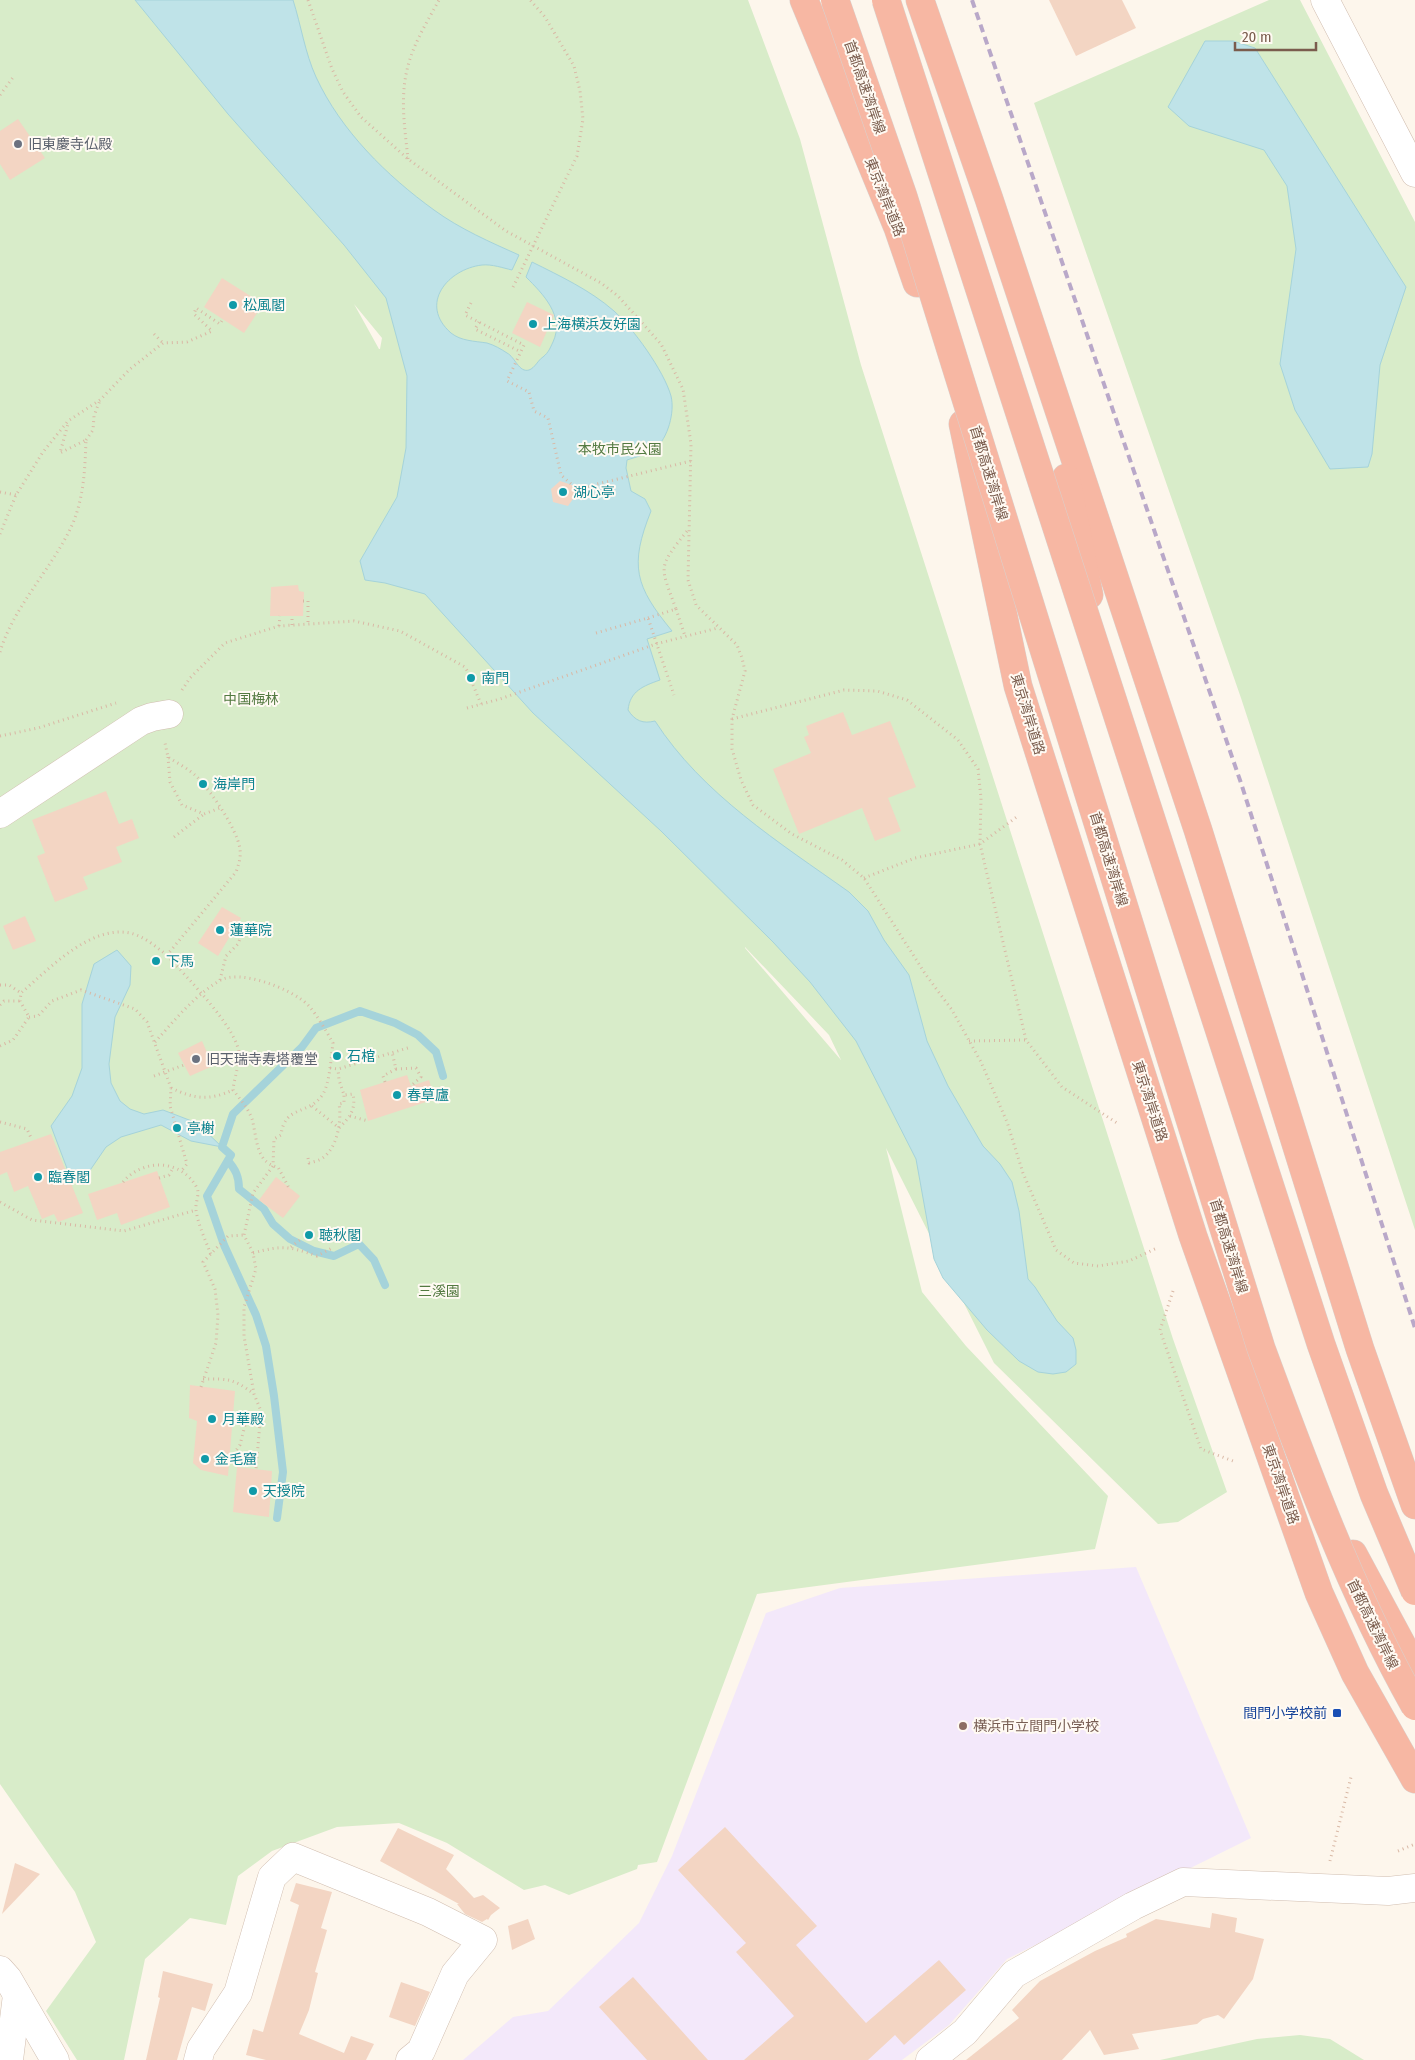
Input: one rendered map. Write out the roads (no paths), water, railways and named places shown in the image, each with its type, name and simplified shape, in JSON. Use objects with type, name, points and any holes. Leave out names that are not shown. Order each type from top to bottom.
[{"type":"highway","name":"東京湾岸道路","points":[[804,0],[898,228],[958,397],[1231,1218],[1269,1344],[1337,1525],[1415,1669]]},
{"type":"highway","name":"首都高速湾岸線","points":[[835,0],[903,196],[1261,1348],[1302,1460],[1346,1569],[1390,1661],[1415,1706]]},
{"type":"highway","points":[[886,0],[1320,1344],[1374,1494],[1415,1591]]},
{"type":"highway","points":[[920,0],[986,190],[1198,830],[1360,1349],[1415,1505]]},
{"type":"highway","points":[[1046,373],[1120,744],[1342,1432],[1380,1531],[1415,1608]]},
{"type":"highway","name":"東京湾岸道路","points":[[958,397],[1018,686],[1193,1236],[1319,1593],[1355,1673],[1415,1779]]},
{"type":"street","points":[[1325,0],[1415,173]]},
{"type":"street","points":[[0,814],[141,721],[169,714]]},
{"type":"street","points":[[198,2060],[201,2049],[238,1993],[272,1877],[293,1857],[428,1912],[483,1940],[455,1974],[421,2051],[410,2060]]},
{"type":"street","points":[[930,2060],[965,2032],[1014,1974],[1133,1906],[1183,1882],[1388,1891],[1415,1888]]},
{"type":"street","points":[[0,1970],[17,1995],[54,2060]]},
{"type":"street","points":[[9,2060],[17,1995]]},
{"type":"water","points":[[135,0],[293,0],[306,49],[316,77],[338,116],[367,151],[416,197],[444,217],[475,235],[519,255],[512,270],[482,265],[470,268],[458,273],[441,290],[437,300],[437,311],[441,322],[455,336],[497,347],[510,355],[522,369],[529,370],[533,368],[550,348],[556,332],[556,323],[554,314],[545,298],[526,277],[532,262],[605,303],[639,339],[662,375],[671,396],[672,409],[667,432],[660,444],[649,452],[627,460],[626,468],[631,491],[645,499],[651,511],[640,547],[639,575],[650,601],[672,631],[647,639],[660,680],[638,690],[631,698],[628,710],[633,717],[640,721],[655,721],[695,772],[719,794],[770,836],[849,892],[868,911],[884,940],[909,975],[927,1041],[948,1086],[983,1146],[1000,1164],[1012,1182],[1019,1211],[1028,1279],[1057,1321],[1073,1338],[1076,1350],[1076,1364],[1066,1372],[1053,1374],[1038,1372],[1019,1361],[987,1330],[943,1278],[934,1259],[916,1159],[856,1041],[810,982],[773,942],[661,831],[533,713],[425,594],[385,583],[365,580],[360,561],[397,497],[406,448],[407,376],[386,298],[344,245],[228,114]]},
{"type":"water","points":[[1205,41],[1233,41],[1255,48],[1406,287],[1380,365],[1372,454],[1368,467],[1330,469],[1295,410],[1280,364],[1296,249],[1287,186],[1264,150],[1189,126],[1168,107]]},
{"type":"water","points":[[117,950],[131,966],[130,985],[115,1017],[109,1064],[111,1083],[120,1101],[130,1109],[144,1114],[163,1110],[197,1123],[222,1147],[191,1141],[161,1125],[121,1137],[106,1147],[82,1182],[71,1179],[51,1126],[72,1096],[82,1068],[82,1004],[94,964]]},
{"type":"waterway","points":[[277,1518],[283,1472],[266,1346],[256,1315],[224,1245],[207,1196],[231,1155],[222,1147],[233,1114],[302,1047],[316,1028],[360,1011],[395,1023],[418,1035],[436,1052],[443,1076]]},
{"type":"waterway","points":[[228,1161],[237,1174],[239,1189],[264,1209],[273,1224],[290,1239],[314,1251],[334,1256],[359,1244],[374,1260],[385,1285]]},
{"type":"railway","points":[[972,0],[1241,783],[1415,1328]]},
{"type":"place","name":"旧東慶寺仏殿","points":[[18,144]]},
{"type":"place","name":"松風閣","points":[[233,305]]},
{"type":"place","name":"上海横浜友好園","points":[[533,324]]},
{"type":"place","name":"湖心亭","points":[[563,492]]},
{"type":"place","name":"南門","points":[[471,678]]},
{"type":"place","name":"海岸門","points":[[203,784]]},
{"type":"place","name":"蓮華院","points":[[220,930]]},
{"type":"place","name":"下馬","points":[[156,961]]},
{"type":"place","name":"石棺","points":[[337,1056]]},
{"type":"place","name":"旧天瑞寺寿塔覆堂","points":[[196,1059]]},
{"type":"place","name":"春草廬","points":[[397,1095]]},
{"type":"place","name":"亭榭","points":[[177,1128]]},
{"type":"place","name":"臨春閣","points":[[38,1177]]},
{"type":"place","name":"聴秋閣","points":[[309,1235]]},
{"type":"place","name":"月華殿","points":[[212,1419]]},
{"type":"place","name":"金毛窟","points":[[205,1459]]},
{"type":"place","name":"天授院","points":[[253,1491]]},
{"type":"place","name":"間門小学校前","points":[[1337,1713]]},
{"type":"place","name":"横浜市立間門小学校","points":[[963,1726]]},
{"type":"park label","name":"本牧市民公園","points":[[620,449]]},
{"type":"park label","name":"中国梅林","points":[[251,699]]},
{"type":"park label","name":"三溪園","points":[[439,1291]]}]
